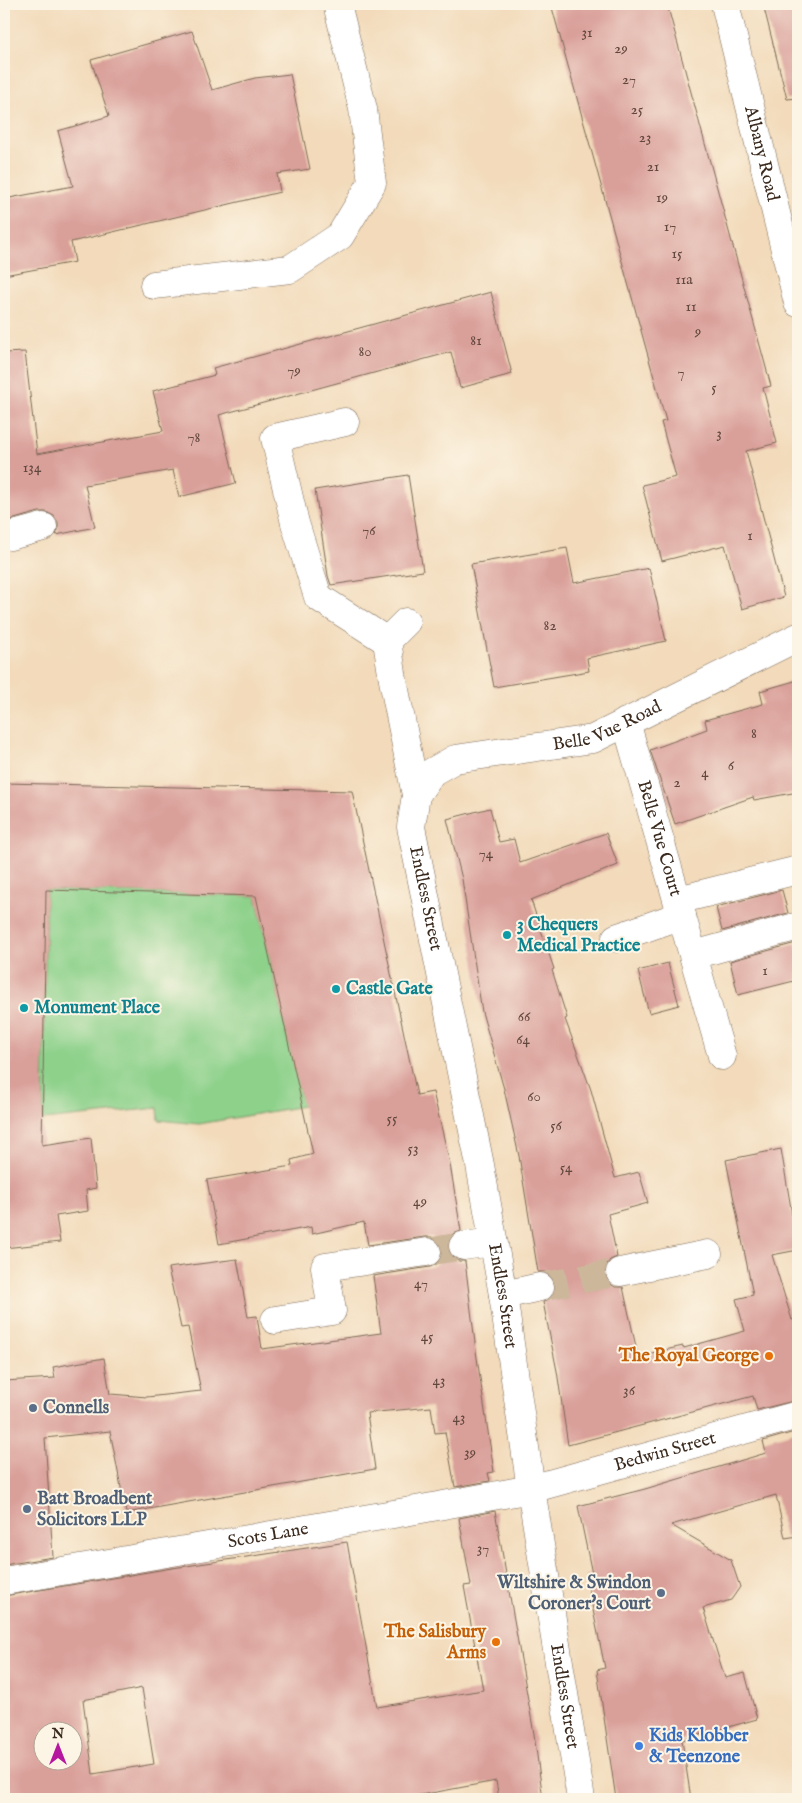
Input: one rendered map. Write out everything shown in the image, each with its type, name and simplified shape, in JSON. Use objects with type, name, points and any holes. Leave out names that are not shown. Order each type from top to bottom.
[{"type":"street","points":[[154,285],[290,269],[340,236],[372,183],[363,109],[337,4]]},
{"type":"street","name":"Albany Road","points":[[725,4],[798,303]]},
{"type":"street","points":[[345,422],[275,438],[295,523],[318,598],[388,642]]},
{"type":"street","points":[[10,536],[43,527]]},
{"type":"street","points":[[406,622],[388,642],[393,680],[416,795]]},
{"type":"street","name":"Belle Vue Road","points":[[416,795],[432,772],[455,759],[593,739],[798,637]]},
{"type":"street","name":"Belle Vue Court","points":[[626,722],[722,1056]]},
{"type":"street","name":"Endless Street","points":[[416,795],[411,827],[478,1155],[502,1295],[581,1799]]},
{"type":"street","points":[[616,938],[680,907],[798,870]]},
{"type":"street","points":[[694,955],[795,927]]},
{"type":"street","points":[[463,1246],[493,1242]]},
{"type":"street","points":[[275,1320],[332,1311],[325,1267],[427,1252]]},
{"type":"street","points":[[620,1272],[708,1254]]},
{"type":"street","points":[[502,1295],[540,1287]]},
{"type":"street","name":"Bedwin Street","points":[[531,1489],[798,1415]]},
{"type":"street","name":"Scots Lane","points":[[4,1581],[531,1489]]},
{"type":"green space","points":[[46,890],[256,896],[303,1106],[199,1124],[159,1120],[158,1108],[43,1120]]},
{"type":"building","points":[[551,4],[667,4],[771,386],[763,388],[777,443],[746,451],[784,597],[742,609],[725,545],[662,561],[642,485],[676,477],[661,422],[666,421]]},
{"type":"building","points":[[763,4],[798,4],[798,98],[787,99]]},
{"type":"building","points":[[192,31],[212,90],[255,78],[290,74],[310,169],[277,174],[280,192],[71,242],[75,262],[4,275],[4,199],[73,186],[58,131],[109,116],[91,60]]},
{"type":"building","points":[[491,292],[512,374],[460,388],[451,352],[219,415],[236,483],[179,497],[173,470],[85,485],[95,527],[56,535],[58,522],[54,516],[46,512],[39,512],[4,522],[4,353],[25,352],[37,454],[163,431],[153,391],[215,375],[213,368]]},
{"type":"building","points":[[408,475],[423,571],[331,585],[315,490]]},
{"type":"building","points":[[567,548],[574,583],[649,568],[666,641],[587,658],[589,671],[494,687],[471,564]]},
{"type":"building","points":[[798,680],[798,792],[754,800],[753,797],[675,824],[650,750],[707,729],[705,720],[763,704],[760,691]]},
{"type":"building","points":[[4,783],[352,791],[417,1095],[433,1092],[450,1164],[461,1231],[453,1234],[448,1241],[448,1248],[451,1256],[458,1261],[465,1261],[494,1472],[488,1473],[490,1481],[455,1487],[445,1432],[435,1433],[431,1407],[367,1413],[375,1469],[126,1513],[110,1431],[45,1438],[53,1557],[4,1565],[4,1381],[55,1378],[53,1367],[104,1358],[110,1394],[147,1397],[201,1391],[188,1327],[181,1328],[168,1268],[237,1259],[248,1317],[257,1316],[262,1349],[381,1333],[373,1276],[430,1267],[437,1264],[441,1258],[442,1250],[439,1242],[432,1237],[368,1245],[364,1222],[312,1234],[311,1227],[219,1244],[207,1180],[292,1166],[291,1160],[313,1154],[256,896],[46,890],[42,1145],[91,1138],[96,1188],[86,1190],[88,1211],[56,1216],[60,1242],[4,1248]]},
{"type":"building","points":[[490,808],[499,842],[514,839],[520,863],[606,833],[618,865],[531,900],[554,969],[552,970],[567,1018],[565,1019],[591,1090],[615,1178],[639,1172],[648,1203],[608,1214],[617,1257],[610,1260],[605,1267],[605,1276],[609,1283],[615,1287],[623,1287],[638,1356],[683,1346],[684,1348],[745,1331],[736,1299],[753,1295],[726,1160],[781,1149],[798,1250],[772,1255],[792,1320],[798,1318],[798,1400],[757,1410],[753,1396],[568,1445],[557,1371],[543,1302],[551,1298],[555,1291],[555,1284],[551,1276],[545,1272],[538,1272],[519,1156],[504,1089],[482,1012],[462,879],[447,819]]},
{"type":"building","points":[[782,890],[788,913],[722,931],[716,907]]},
{"type":"building","points":[[796,943],[798,980],[738,995],[730,961]]},
{"type":"building","points":[[668,963],[679,1005],[649,1013],[638,971]]},
{"type":"building","points":[[798,1431],[798,1536],[785,1538],[776,1495],[671,1525],[731,1560],[740,1587],[731,1600],[703,1608],[725,1678],[745,1673],[757,1719],[682,1740],[691,1799],[616,1799],[597,1670],[605,1668],[586,1576],[592,1574],[578,1506],[645,1489],[766,1453],[763,1441]]},
{"type":"building","points":[[495,1511],[534,1734],[543,1799],[499,1799],[496,1781],[399,1799],[4,1799],[4,1596],[347,1542],[377,1707],[483,1690],[464,1586],[471,1585],[459,1518]],"holes":[[[142,1688],[154,1764],[93,1774],[83,1700]]]},
{"type":"tunnel","points":[[427,1252],[463,1246]]},
{"type":"tunnel","points":[[540,1287],[620,1272]]},
{"type":"place","name":"3 Chequers Medical Practice","points":[[507,935]]},
{"type":"place","name":"Castle Gate","points":[[336,989]]},
{"type":"place","name":"Monument Place","points":[[24,1008]]},
{"type":"place","name":"The Royal George","points":[[769,1356]]},
{"type":"place","name":"Connells","points":[[33,1408]]},
{"type":"place","name":"Batt Broadbent Solicitors LLP","points":[[27,1509]]},
{"type":"place","name":"Wiltshire & Swindon Coroner's Court","points":[[661,1593]]},
{"type":"place","name":"The Salisbury Arms","points":[[496,1642]]},
{"type":"place","name":"Kids Klobber & Teenzone","points":[[639,1746]]}]
